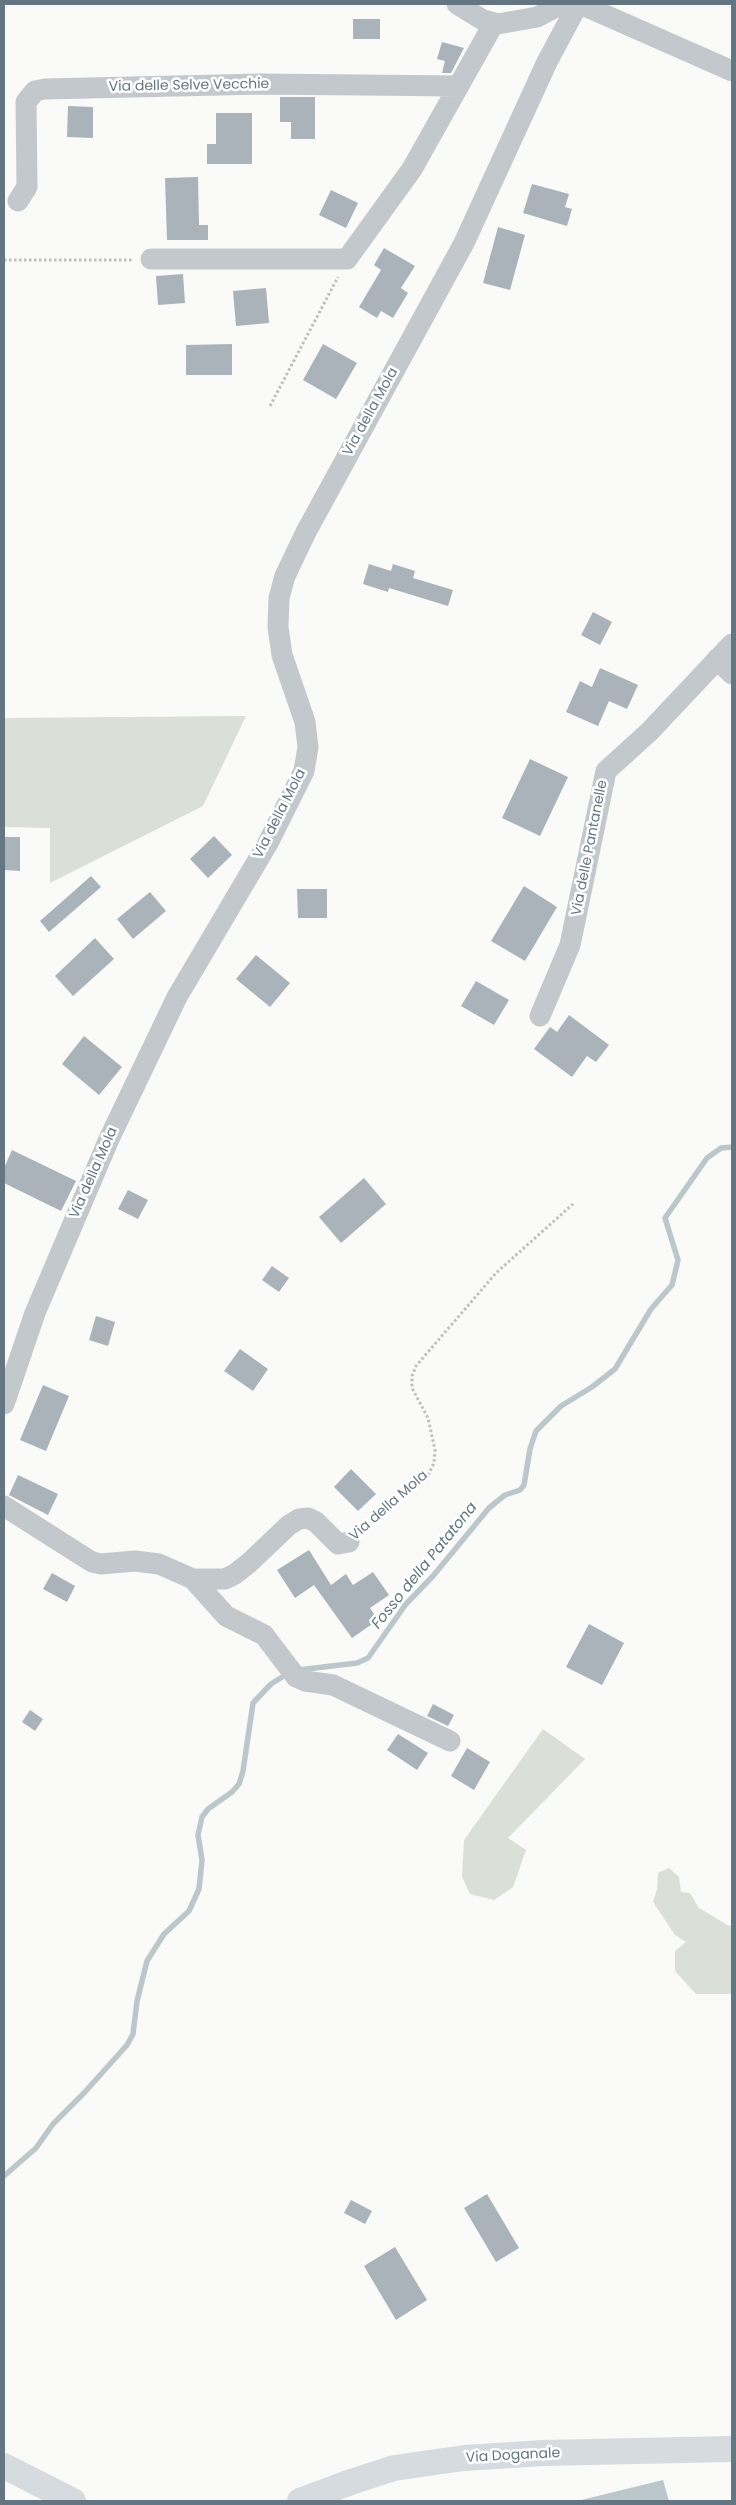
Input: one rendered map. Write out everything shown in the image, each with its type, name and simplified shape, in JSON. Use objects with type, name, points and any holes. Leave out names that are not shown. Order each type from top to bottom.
[{"type":"main road","name":"Via Doganale","points":[[300,2501],[394,2468],[464,2458],[543,2453],[732,2449]]},
{"type":"main road","points":[[4,2466],[73,2501]]},
{"type":"street","points":[[457,4],[483,20],[494,23],[527,20],[547,13],[562,4]]},
{"type":"street","points":[[579,4],[732,72]]},
{"type":"street","name":"Via della Mola","points":[[4,1404],[35,1313],[105,1147],[177,997],[268,843],[304,772],[308,747],[305,722],[282,655],[278,627],[279,598],[285,576],[306,532],[464,243],[547,62],[579,4]]},
{"type":"street","points":[[151,260],[347,259],[412,169],[494,23]]},
{"type":"street","name":"Via delle Selve Vecchie","points":[[18,201],[27,187],[26,102],[35,91],[45,89],[262,84],[459,86]]},
{"type":"street","name":"Via delle Pantanelle","points":[[540,1016],[570,945],[606,771],[652,728],[725,666],[732,644]]},
{"type":"street","name":"Via della Mola","points":[[4,1506],[92,1562],[101,1564],[135,1561],[159,1564],[193,1579],[225,1579],[235,1574],[289,1524],[299,1519],[308,1518],[316,1522],[338,1544],[350,1542]]},
{"type":"street","name":"Via della Mola","points":[[193,1579],[226,1616],[264,1635],[291,1672],[305,1681],[333,1684],[450,1741]]},
{"type":"path","points":[[270,406],[347,259]]},
{"type":"path","points":[[4,260],[151,260]]},
{"type":"path","name":"Via della Mola","points":[[350,1542],[428,1475],[434,1463],[435,1450],[428,1418],[412,1388],[412,1376],[416,1366],[496,1273],[573,1204]]},
{"type":"shaded area","points":[[246,716],[203,806],[50,883],[50,828],[4,827],[4,718]]},
{"type":"shaded area","points":[[543,1729],[585,1759],[508,1838],[526,1850],[513,1887],[494,1900],[470,1894],[462,1877],[464,1840]]},
{"type":"shaded area","points":[[669,1868],[679,1877],[681,1892],[690,1893],[699,1908],[729,1926],[732,1925],[732,1994],[696,1994],[675,1971],[675,1951],[686,1942],[675,1935],[653,1902],[657,1890],[658,1873]]},
{"type":"shaded area","points":[[663,2480],[669,2501],[577,2501]]},
{"type":"building","points":[[353,19],[380,19],[380,39],[353,39]]},
{"type":"building","points":[[442,42],[464,48],[451,73],[442,73],[445,61],[437,59]]},
{"type":"building","points":[[280,97],[315,97],[315,139],[291,139],[291,122],[280,122]]},
{"type":"building","points":[[68,106],[93,107],[93,138],[67,137]]},
{"type":"building","points":[[216,113],[252,113],[252,164],[207,164],[207,144],[216,144]]},
{"type":"building","points":[[198,177],[199,225],[208,225],[208,240],[167,240],[165,178]]},
{"type":"building","points":[[532,184],[569,194],[565,207],[572,209],[567,226],[523,213]]},
{"type":"building","points":[[331,190],[358,203],[346,228],[319,215]]},
{"type":"building","points":[[498,227],[525,235],[510,290],[483,283]]},
{"type":"building","points":[[384,248],[415,266],[401,288],[408,293],[393,318],[381,311],[377,318],[359,307],[381,270],[374,265]]},
{"type":"building","points":[[183,274],[185,303],[158,305],[156,276]]},
{"type":"building","points":[[266,288],[269,323],[236,326],[233,291]]},
{"type":"building","points":[[232,344],[232,375],[186,375],[186,345]]},
{"type":"building","points":[[323,344],[357,363],[336,399],[303,380]]},
{"type":"building","points":[[369,564],[391,571],[393,564],[415,571],[413,578],[453,590],[448,606],[389,588],[388,592],[363,584]]},
{"type":"building","points":[[593,612],[612,622],[600,645],[581,635]]},
{"type":"building","points":[[600,668],[638,685],[627,709],[609,701],[598,726],[566,712],[580,681],[592,687]]},
{"type":"building","points":[[530,759],[568,777],[540,836],[502,818]]},
{"type":"building","points":[[214,836],[232,855],[208,878],[190,859]]},
{"type":"building","points":[[4,837],[20,837],[20,871],[4,870]]},
{"type":"building","points":[[91,876],[101,887],[49,932],[40,921]]},
{"type":"building","points":[[524,886],[557,907],[525,961],[491,941]]},
{"type":"building","points":[[297,889],[327,889],[327,918],[298,918]]},
{"type":"building","points":[[150,892],[166,911],[133,939],[117,919]]},
{"type":"building","points":[[95,938],[114,959],[73,996],[55,976]]},
{"type":"building","points":[[256,955],[290,983],[270,1007],[236,979]]},
{"type":"building","points":[[476,981],[509,1000],[494,1025],[461,1006]]},
{"type":"building","points":[[569,1015],[609,1045],[596,1062],[587,1056],[572,1077],[534,1049],[550,1027],[557,1032]]},
{"type":"building","points":[[84,1036],[122,1067],[99,1095],[62,1064]]},
{"type":"building","points":[[12,1150],[76,1181],[61,1211],[4,1183],[4,1168]]},
{"type":"building","points":[[364,1178],[386,1204],[341,1243],[319,1217]]},
{"type":"building","points":[[128,1190],[148,1200],[138,1219],[118,1209]]},
{"type":"building","points":[[272,1266],[289,1278],[279,1292],[262,1280]]},
{"type":"building","points":[[96,1316],[115,1322],[108,1346],[89,1340]]},
{"type":"building","points":[[240,1349],[268,1369],[253,1391],[224,1371]]},
{"type":"building","points":[[43,1385],[69,1396],[46,1451],[20,1440]]},
{"type":"building","points":[[351,1469],[376,1494],[358,1511],[334,1487]]},
{"type":"building","points":[[18,1475],[58,1494],[48,1515],[9,1495]]},
{"type":"building","points":[[309,1550],[331,1585],[346,1574],[353,1585],[373,1572],[389,1595],[370,1608],[378,1620],[352,1638],[314,1585],[295,1598],[277,1570]]},
{"type":"building","points":[[52,1573],[75,1586],[67,1602],[43,1589]]},
{"type":"building","points":[[589,1624],[624,1643],[602,1685],[566,1667]]},
{"type":"building","points":[[433,1704],[454,1715],[448,1726],[427,1716]]},
{"type":"building","points":[[30,1710],[43,1719],[35,1731],[22,1722]]},
{"type":"building","points":[[398,1734],[428,1753],[417,1770],[387,1750]]},
{"type":"building","points":[[467,1748],[490,1762],[474,1790],[451,1776]]},
{"type":"building","points":[[487,2194],[519,2248],[496,2262],[464,2208]]},
{"type":"building","points":[[351,2200],[372,2211],[365,2224],[344,2213]]},
{"type":"building","points":[[395,2247],[427,2300],[396,2320],[364,2266]]},
{"type":"waterway","name":"Fosso della Patatona","points":[[298,1670],[357,1663],[368,1658],[406,1604],[433,1576],[489,1508],[505,1495],[520,1490],[524,1485],[530,1449],[536,1431],[561,1406],[592,1387],[615,1369],[651,1309],[672,1285],[678,1260],[665,1218],[707,1158],[721,1148],[732,1147]]},
{"type":"waterway","name":"Fosso della Patatona","points":[[4,2176],[36,2148],[53,2124],[127,2045],[133,2034],[137,2001],[147,1961],[164,1934],[189,1911],[199,1889],[202,1860],[198,1835],[202,1817],[208,1809],[232,1792],[239,1784],[243,1771],[253,1703],[271,1684],[287,1674]]}]
